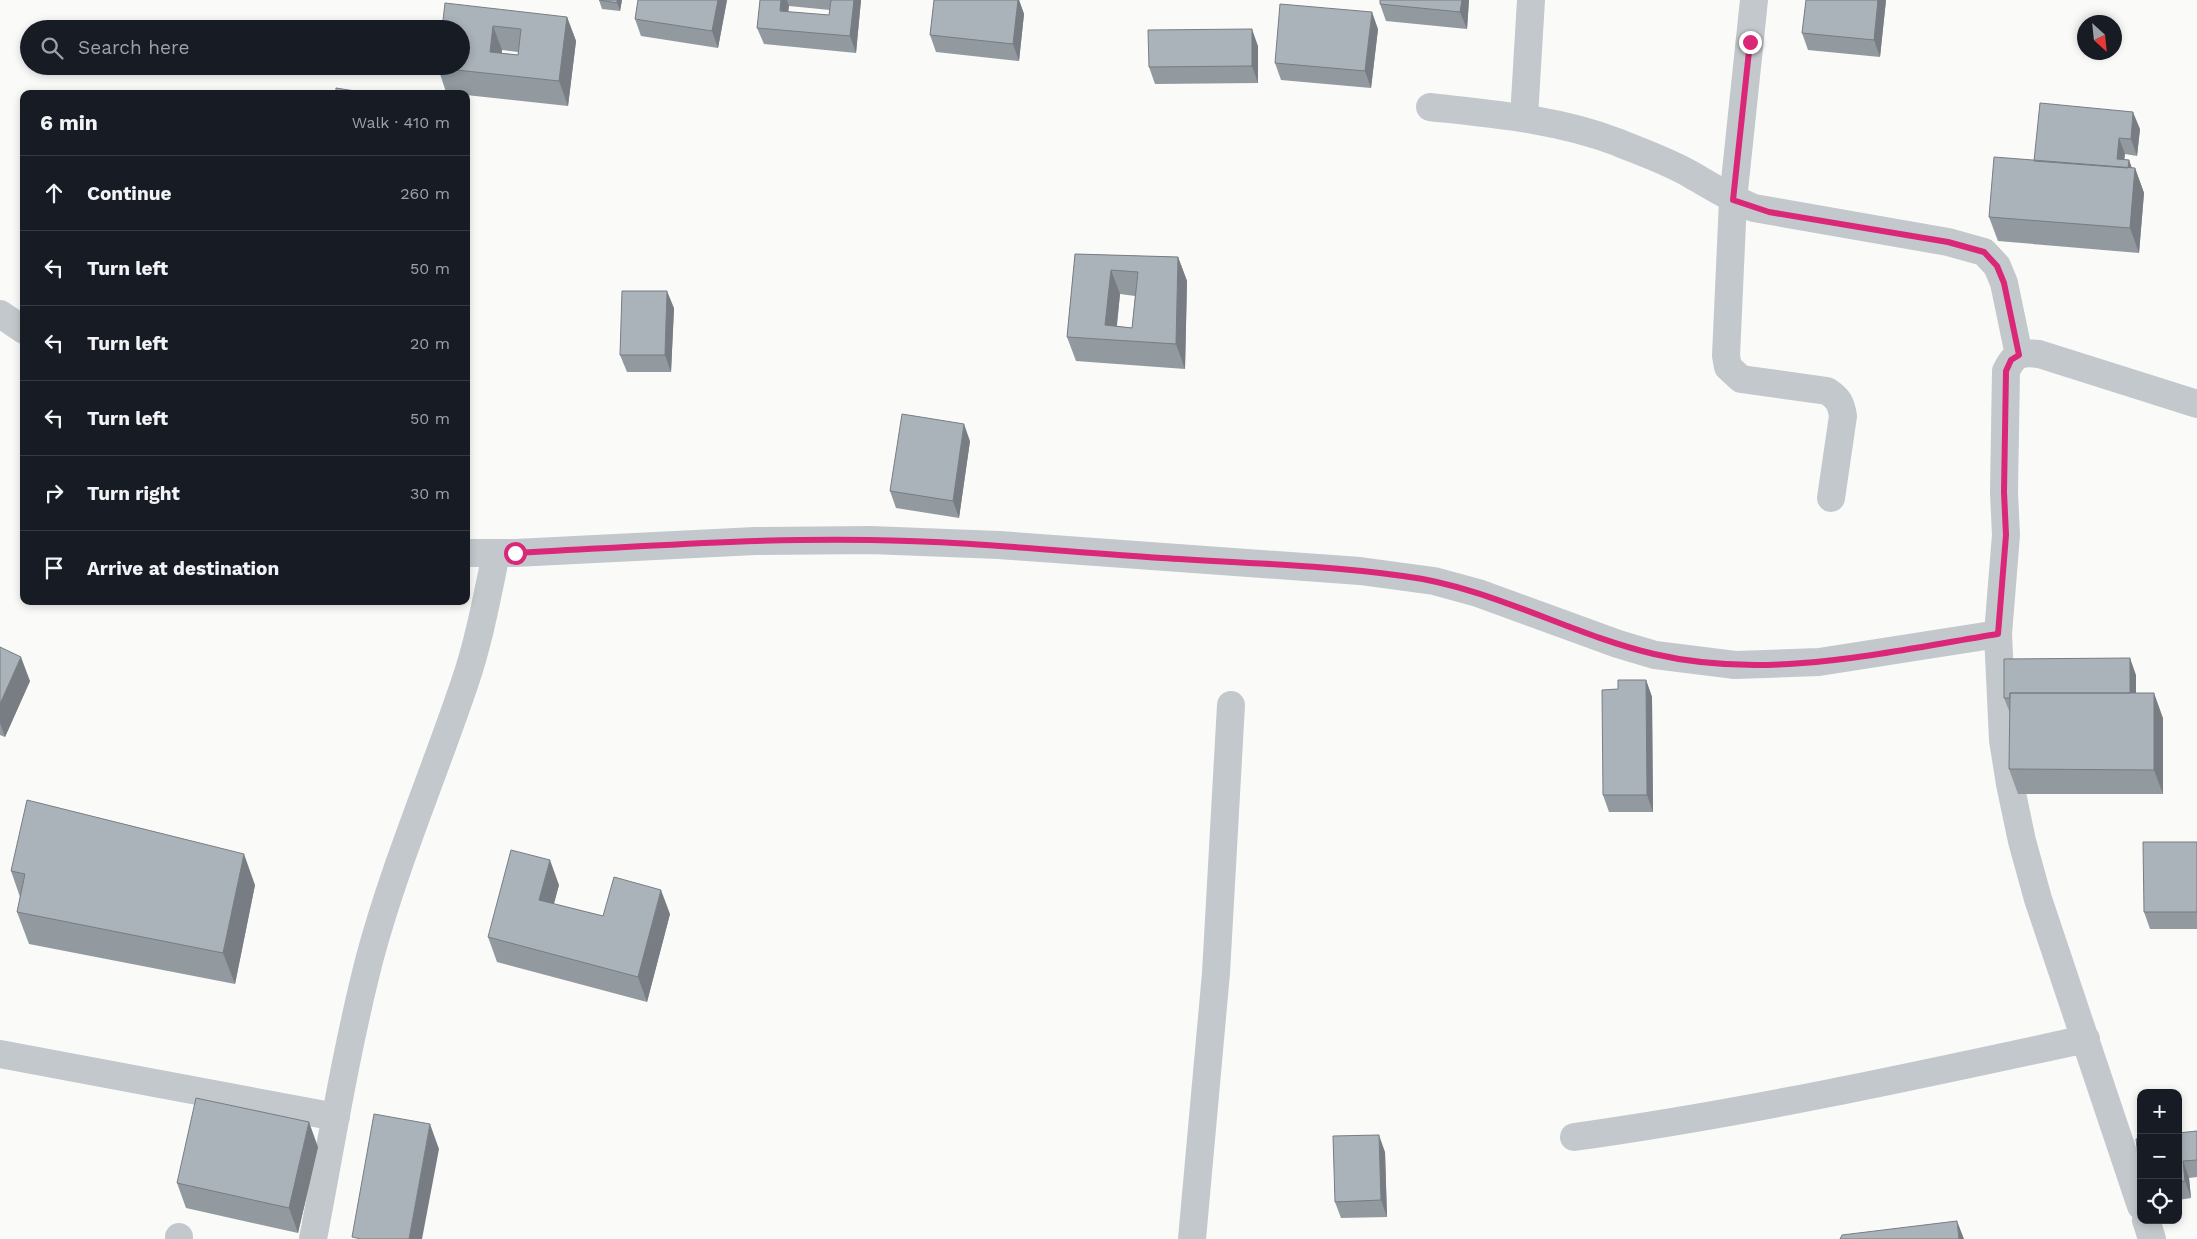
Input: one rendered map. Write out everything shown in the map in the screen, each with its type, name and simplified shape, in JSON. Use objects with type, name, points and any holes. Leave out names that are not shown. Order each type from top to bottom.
[{"type":"street","points":[[1524,117],[1531,0]]},
{"type":"street","points":[[1754,0],[1733,200],[1726,356],[1728,367],[1740,379],[1827,391],[1836,396],[1841,404],[1843,416],[1831,498]]},
{"type":"street","points":[[1430,107],[1524,117],[1565,126],[1615,141],[1689,174],[1733,200],[1769,212],[1948,242],[1984,252],[1997,266],[2004,283],[2019,355]]},
{"type":"street","points":[[0,314],[20,327]]},
{"type":"street","points":[[2137,1194],[2038,899],[2015,811],[2003,740],[1998,634],[2006,535],[2004,492],[2006,371],[2011,360],[2019,355],[2027,352],[2039,354],[2197,404]]},
{"type":"street","points":[[470,553],[496,554],[755,541],[870,540],[999,546],[1360,571],[1434,580],[1478,593],[1618,644],[1655,655],[1735,665],[1819,662],[1998,634]]},
{"type":"street","points":[[313,1239],[370,957],[398,869],[466,681],[496,554]]},
{"type":"street","points":[[1192,1239],[1216,973],[1231,705]]},
{"type":"street","points":[[1574,1138],[1656,1126],[1880,1084],[2086,1039]]},
{"type":"street","points":[[0,1054],[336,1118]]},
{"type":"street","points":[[2147,1224],[2152,1239]]},
{"type":"building","points":[[599,0],[617,0],[617,3]]},
{"type":"building","points":[[638,0],[718,0],[712,31],[635,19]]},
{"type":"building","points":[[760,0],[781,0],[780,11],[829,15],[831,0],[854,0],[850,36],[757,28]]},
{"type":"building","points":[[934,0],[1018,0],[1013,44],[930,35]]},
{"type":"building","points":[[1380,0],[1462,0],[1460,12],[1380,4]]},
{"type":"building","points":[[1806,0],[1878,0],[1874,40],[1802,33]]},
{"type":"building","points":[[445,3],[567,17],[559,81],[470,71],[470,20],[443,20]],"holes":[[[493,26],[521,29],[518,55],[490,52]]]},
{"type":"building","points":[[1280,4],[1372,12],[1365,71],[1275,63]]},
{"type":"building","points":[[1252,29],[1252,66],[1149,67],[1148,30]]},
{"type":"building","points":[[2040,103],[2133,112],[2131,139],[2119,138],[2117,159],[2129,160],[2128,168],[2034,161]]},
{"type":"building","points":[[1994,157],[2135,168],[2130,228],[1989,217]]},
{"type":"building","points":[[1075,254],[1178,257],[1176,344],[1067,337]],"holes":[[[1111,270],[1138,272],[1132,328],[1105,325]]]},
{"type":"building","points":[[622,291],[667,291],[665,355],[620,355]]},
{"type":"building","points":[[902,414],[964,424],[953,501],[890,491]]},
{"type":"building","points":[[0,647],[21,657],[0,704]]},
{"type":"building","points":[[2130,658],[2130,693],[2010,693],[2010,698],[2004,698],[2004,659]]},
{"type":"building","points":[[1618,680],[1646,680],[1647,795],[1603,795],[1602,690],[1618,689]]},
{"type":"building","points":[[2010,693],[2154,693],[2154,770],[2009,769]]},
{"type":"building","points":[[27,800],[244,854],[223,953],[17,912],[25,874],[11,871]]},
{"type":"building","points":[[2143,842],[2197,842],[2197,912],[2144,912]]},
{"type":"building","points":[[511,850],[550,860],[539,900],[603,916],[614,877],[661,890],[638,977],[488,937]]},
{"type":"building","points":[[196,1098],[309,1122],[289,1208],[177,1183]]},
{"type":"building","points":[[374,1114],[430,1124],[409,1239],[361,1239],[352,1237]]},
{"type":"building","points":[[2197,1131],[2197,1160],[2183,1161],[2185,1181],[2182,1181],[2182,1134]]},
{"type":"building","points":[[1379,1135],[1381,1200],[1335,1202],[1333,1136]]},
{"type":"building","points":[[1957,1221],[1959,1239],[1840,1239],[1842,1235]]},
{"type":"route","points":[[515,553],[755,541],[870,540],[999,546],[1360,571],[1434,580],[1478,593],[1618,644],[1655,655],[1735,665],[1819,662],[1998,634],[2006,535],[2004,492],[2006,371],[2011,360],[2019,355],[2004,283],[1997,266],[1984,252],[1948,242],[1769,212],[1733,200],[1750,42]]}]
